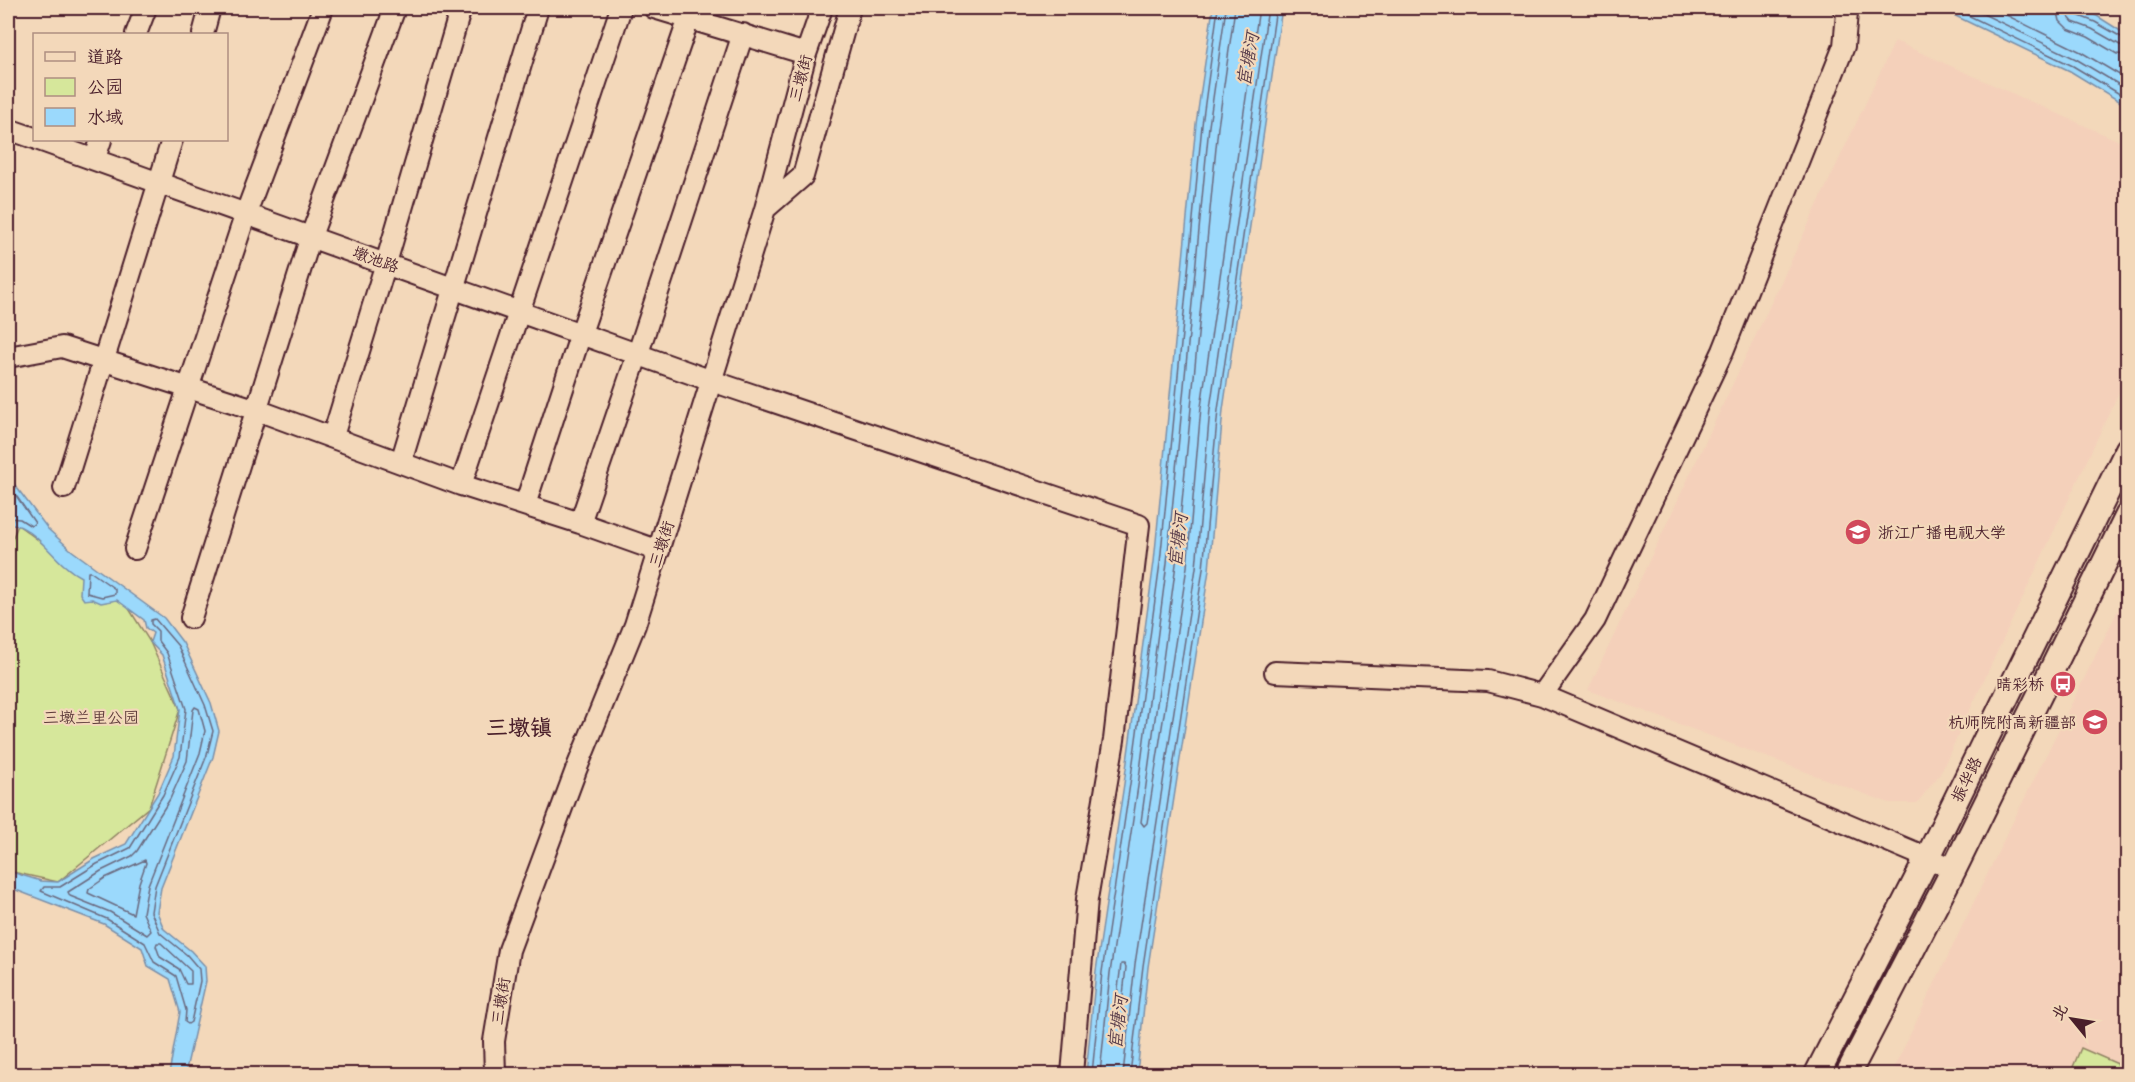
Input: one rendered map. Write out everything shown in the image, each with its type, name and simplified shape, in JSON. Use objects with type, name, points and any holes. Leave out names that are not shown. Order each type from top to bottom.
[{"type":"main road","name":"振华路","points":[[1817,1074],[1927,859],[2127,449]]},
{"type":"main road","name":"振华路","points":[[1848,1074],[1954,869],[2127,514]]},
{"type":"street","points":[[136,33],[146,8]]},
{"type":"street","points":[[203,33],[210,8]]},
{"type":"street","points":[[135,549],[246,213],[323,8]]},
{"type":"street","points":[[191,618],[311,236],[395,8]]},
{"type":"street","points":[[333,436],[461,8]]},
{"type":"street","points":[[401,462],[452,286],[538,8]]},
{"type":"street","points":[[461,485],[521,312],[621,8]]},
{"type":"street","points":[[654,8],[806,54]]},
{"type":"street","name":"三墩街","points":[[495,1074],[494,1041],[509,950],[576,770],[634,625],[659,551],[765,209],[806,54],[822,8]]},
{"type":"street","points":[[765,209],[803,176],[850,8]]},
{"type":"street","points":[[1542,695],[1596,620],[1723,351],[1844,46],[1846,13],[1843,8]]},
{"type":"street","points":[[525,505],[581,333],[689,18]]},
{"type":"street","points":[[580,523],[743,34]]},
{"type":"street","points":[[8,129],[33,138]]},
{"type":"street","name":"墩池路","points":[[42,141],[712,381],[1139,525],[1114,741],[1087,899],[1071,1074]]},
{"type":"street","points":[[94,158],[101,141]]},
{"type":"street","points":[[64,488],[172,141]]},
{"type":"street","points":[[8,357],[62,347],[257,410],[333,436],[461,485],[659,551]]},
{"type":"street","points":[[1275,672],[1488,681],[1542,695],[1954,869]]},
{"type":"shaded area","name":"浙江广播电视大学","points":[[1895,41],[2128,145],[2127,375],[1940,774],[1917,803],[1889,803],[1588,690]]},
{"type":"shaded area","points":[[2127,592],[2127,1074],[1891,1074],[1998,852]]},
{"type":"green space","name":"三墩兰里公园","points":[[18,525],[128,607],[150,642],[180,709],[149,807],[58,882],[8,871],[8,549]]},
{"type":"green space","points":[[2081,1048],[2127,1068],[2127,1074],[2070,1074]]},
{"type":"water","name":"宦塘河","points":[[1213,8],[1282,8],[1223,410],[1209,570],[1148,967],[1138,1064],[1136,1074],[1086,1074],[1096,971],[1154,562],[1196,124]]},
{"type":"water","points":[[1939,8],[2072,8],[2097,16],[2127,35],[2127,106],[2070,71]]},
{"type":"water","points":[[8,476],[48,529],[71,550],[164,618],[183,643],[211,703],[219,731],[213,757],[161,888],[157,912],[164,929],[205,966],[206,981],[185,1074],[169,1074],[180,1012],[170,979],[148,966],[142,948],[104,924],[8,887],[8,871],[41,881],[58,882],[94,859],[126,844],[158,793],[174,756],[180,709],[162,655],[150,642],[153,633],[146,628],[144,620],[117,600],[101,603],[92,599],[84,600],[80,594],[81,577],[71,571],[28,531],[8,523]]},
{"type":"place","name":"浙江广播电视大学","points":[[1858,532]]},
{"type":"place","name":"晴彩桥","points":[[2063,684]]},
{"type":"place","name":"杭师院附高新疆部","points":[[2095,722]]},
{"type":"district","name":"三墩镇","points":[[519,727]]}]
